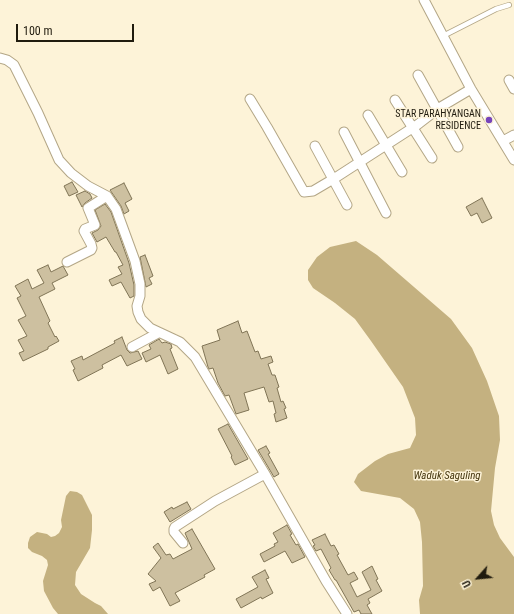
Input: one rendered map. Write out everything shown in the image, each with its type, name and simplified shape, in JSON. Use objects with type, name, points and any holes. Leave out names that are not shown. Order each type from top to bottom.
[{"type":"street","points":[[424,0],[471,89],[514,160]]},
{"type":"street","points":[[0,58],[7,60],[14,66],[38,113],[59,160],[71,173],[88,186],[107,196],[116,209],[135,262],[140,284],[140,296],[137,306],[138,312],[146,324],[158,333],[180,342],[195,357],[265,474],[326,581],[347,614]]},
{"type":"street","points":[[418,75],[458,147]]},
{"type":"street","points":[[509,80],[514,89]]},
{"type":"street","points":[[250,99],[268,127],[304,192],[313,191],[333,179],[471,89]]},
{"type":"street","points":[[395,100],[432,158]]},
{"type":"street","points":[[368,115],[402,172]]},
{"type":"street","points":[[344,132],[386,213]]},
{"type":"street","points":[[503,141],[514,135]]},
{"type":"street","points":[[315,146],[347,205]]},
{"type":"street","points":[[67,262],[91,250],[92,248],[84,231],[85,229],[95,225],[88,208],[107,196]]},
{"type":"street","points":[[132,347],[158,333]]},
{"type":"street","points":[[183,543],[174,532],[175,527],[215,501],[265,474]]},
{"type":"lane","points":[[443,36],[496,9],[509,5]]},
{"type":"water","name":"Waduk Saguling","points":[[356,241],[377,255],[451,319],[472,348],[487,381],[499,416],[500,440],[495,468],[491,511],[494,525],[500,538],[514,557],[514,614],[420,614],[419,600],[423,586],[422,542],[420,522],[414,509],[400,498],[361,491],[354,482],[358,474],[375,461],[388,454],[410,448],[416,435],[415,418],[403,387],[371,341],[355,319],[313,288],[308,280],[308,270],[317,257],[330,247]]},
{"type":"water","points":[[70,491],[77,492],[82,495],[92,515],[90,548],[76,572],[75,585],[81,594],[101,606],[108,614],[58,614],[44,591],[43,581],[48,565],[47,560],[32,552],[28,548],[30,537],[37,532],[47,534],[51,537],[59,533],[62,527],[61,520],[66,496]]},
{"type":"building","points":[[72,182],[78,192],[69,196],[64,186]]},
{"type":"building","points":[[124,183],[132,199],[125,203],[129,211],[124,214],[121,206],[110,190]]},
{"type":"building","points":[[85,191],[90,194],[92,198],[82,207],[76,195]]},
{"type":"building","points":[[482,198],[492,218],[482,223],[477,213],[471,216],[466,207]]},
{"type":"building","points":[[105,204],[111,212],[129,263],[134,285],[134,296],[130,298],[121,282],[112,286],[109,280],[122,274],[118,267],[123,265],[116,252],[106,237],[97,242],[92,233],[98,230],[101,226],[95,210]]},
{"type":"building","points":[[145,255],[153,276],[149,278],[152,284],[146,287],[140,257]]},
{"type":"building","points":[[48,265],[51,272],[63,266],[68,275],[52,283],[55,289],[39,297],[50,321],[48,323],[55,337],[56,336],[59,341],[48,347],[48,349],[23,361],[19,353],[24,351],[18,340],[27,336],[18,320],[26,316],[17,298],[21,296],[15,286],[28,279],[32,289],[44,283],[37,270]]},
{"type":"building","points":[[238,321],[242,333],[247,331],[255,352],[258,351],[261,359],[271,356],[273,362],[268,364],[272,375],[275,375],[279,387],[277,388],[281,402],[283,401],[286,408],[284,409],[287,418],[276,422],[274,414],[276,413],[273,401],[269,402],[264,387],[244,393],[249,410],[236,414],[229,395],[225,396],[218,383],[213,368],[209,369],[202,346],[220,340],[217,330]]},
{"type":"building","points":[[122,337],[127,350],[130,353],[138,351],[142,359],[127,366],[121,355],[102,365],[103,368],[78,381],[71,361],[82,356],[83,360],[115,343],[114,341]]},
{"type":"building","points":[[159,339],[162,343],[165,342],[171,344],[172,348],[170,349],[178,369],[168,374],[160,355],[146,362],[142,353],[151,349],[149,345]]},
{"type":"building","points":[[228,424],[248,459],[235,465],[218,429]]},
{"type":"building","points":[[266,446],[270,453],[268,454],[279,474],[274,477],[258,450]]},
{"type":"building","points":[[187,502],[191,509],[170,522],[164,512],[172,507],[173,509]]},
{"type":"building","points":[[287,525],[292,534],[290,535],[296,545],[298,544],[305,557],[292,563],[285,551],[264,562],[260,554],[275,546],[274,544],[278,542],[273,533]]},
{"type":"building","points":[[192,529],[215,569],[204,575],[205,577],[175,593],[180,601],[170,606],[160,587],[153,591],[149,584],[156,581],[148,574],[161,558],[153,547],[158,543],[166,555],[170,554],[173,559],[192,549],[185,533]]},
{"type":"building","points":[[325,534],[331,546],[334,545],[339,554],[337,555],[348,575],[354,572],[358,579],[350,583],[357,597],[371,590],[362,572],[372,566],[378,579],[376,580],[382,591],[368,599],[370,603],[367,605],[372,614],[361,614],[359,610],[354,612],[329,570],[331,568],[321,549],[316,551],[313,546],[315,545],[312,540]]},
{"type":"building","points":[[265,570],[269,578],[266,579],[273,593],[262,599],[261,597],[241,608],[236,599],[258,587],[252,577]]},
{"type":"place","name":"STAR PARAHYANGAN RESIDENCE","points":[[489,120]]}]
